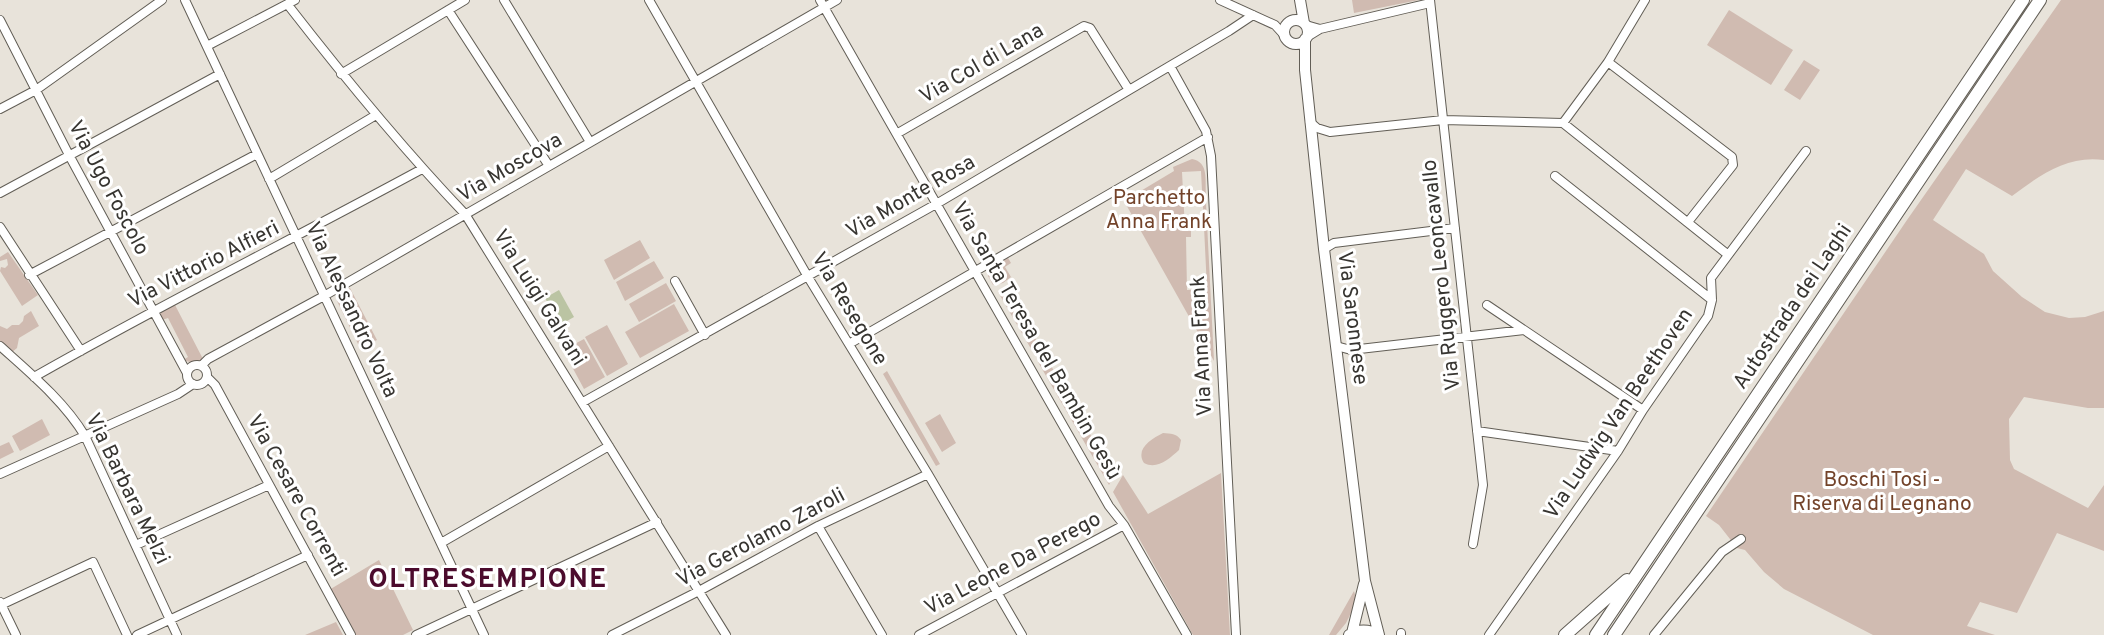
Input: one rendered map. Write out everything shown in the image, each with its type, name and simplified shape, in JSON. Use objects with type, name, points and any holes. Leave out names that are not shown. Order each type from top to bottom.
[{"type":"highway","name":"Autostrada dei Laghi","points":[[1596,635],[2023,0]]},
{"type":"highway","name":"Autostrada dei Laghi","points":[[1614,635],[2040,0]]},
{"type":"highway","points":[[1565,635],[1643,564]]},
{"type":"main road","points":[[1287,27],[1297,20],[1303,34],[1288,41],[1287,27],[1293,12],[1294,0]]},
{"type":"main road","name":"Via Saronnese","points":[[1300,0],[1324,249],[1365,581],[1378,635]]},
{"type":"main road","name":"Via Saronnese","points":[[1365,581],[1351,634],[1368,630],[1378,635]]},
{"type":"street","points":[[0,109],[36,90],[162,0]]},
{"type":"street","name":"Via Alessandro Volta","points":[[185,0],[484,635]]},
{"type":"street","points":[[341,74],[465,0]]},
{"type":"street","points":[[504,0],[590,142]]},
{"type":"street","name":"Via Resegone","points":[[649,0],[808,277],[928,474],[1022,635]]},
{"type":"street","name":"Via Moscova","points":[[201,366],[208,359],[324,296],[696,81],[822,3],[837,0]]},
{"type":"street","points":[[1220,0],[1275,25],[1287,27]]},
{"type":"street","points":[[1563,123],[1608,62],[1646,0]]},
{"type":"street","points":[[1303,34],[1430,1]]},
{"type":"street","name":"Via Ruggero Leoncavallo","points":[[1430,1],[1483,485],[1473,544]]},
{"type":"street","points":[[207,46],[292,2]]},
{"type":"street","name":"Via Luigi Galvani","points":[[292,2],[341,74],[422,169],[465,214],[726,635]]},
{"type":"street","name":"Via Santa Teresa del Bambin Gesù","points":[[822,3],[1109,506],[1124,525],[1187,635]]},
{"type":"street","points":[[448,10],[549,166]]},
{"type":"street","name":"Via Monte Rosa","points":[[583,402],[938,204],[1253,15]]},
{"type":"street","name":"Via Ugo Foscolo","points":[[0,20],[69,155],[187,373]]},
{"type":"street","name":"Via Col di Lana","points":[[898,133],[1084,26],[1090,28],[1129,90]]},
{"type":"street","points":[[1608,62],[1732,157],[1733,165],[1688,222]]},
{"type":"street","name":"Via Anna Frank","points":[[1170,66],[1203,124],[1211,156],[1236,635]]},
{"type":"street","points":[[0,193],[220,74]]},
{"type":"street","points":[[269,179],[376,115]]},
{"type":"street","points":[[1310,122],[1317,128],[1330,132],[1443,120],[1563,123],[1727,254]]},
{"type":"street","points":[[849,344],[1208,137]]},
{"type":"street","name":"Via Ludwig Van Beethoven","points":[[1489,635],[1618,451],[1708,315],[1712,300],[1711,278],[1806,151]]},
{"type":"street","points":[[29,274],[257,154]]},
{"type":"street","name":"Via Vittorio Alfieri","points":[[34,377],[153,311],[422,169]]},
{"type":"street","points":[[1555,176],[1712,300]]},
{"type":"street","points":[[0,227],[81,351]]},
{"type":"street","points":[[1324,249],[1334,243],[1455,228]]},
{"type":"street","points":[[675,281],[705,335]]},
{"type":"street","points":[[1487,305],[1643,410]]},
{"type":"street","points":[[1336,346],[1351,350],[1524,330]]},
{"type":"street","name":"Via Barbara Melzi","points":[[0,346],[75,419],[177,635]]},
{"type":"street","points":[[0,474],[178,394],[193,384],[202,384],[207,376],[206,370],[201,366],[193,366],[187,373],[189,381],[193,384]]},
{"type":"street","name":"Via Cesare Correnti","points":[[207,376],[215,385],[351,635]]},
{"type":"street","points":[[1477,431],[1618,451]]},
{"type":"street","points":[[441,543],[609,446]]},
{"type":"street","name":"Via Gerolamo Zaroli","points":[[612,635],[622,633],[818,525],[928,474]]},
{"type":"street","points":[[136,545],[269,485]]},
{"type":"street","points":[[416,635],[657,522]]},
{"type":"street","points":[[818,525],[882,635]]},
{"type":"street","name":"Via Leone Da Perego","points":[[919,635],[1124,525]]},
{"type":"street","points":[[1654,635],[1722,552],[1740,539]]},
{"type":"street","points":[[137,635],[308,555]]},
{"type":"street","points":[[14,634],[1,604],[93,562],[127,635]]},
{"type":"green space","points":[[1352,0],[1419,0],[1354,13]]},
{"type":"green space","name":"Boschi Tosi - Riserva di Legnano","points":[[2061,0],[2104,0],[2104,160],[2078,161],[2055,168],[2012,196],[1966,169],[1933,220],[1984,254],[1993,271],[2022,297],[2045,312],[2069,318],[2085,317],[2104,311],[2104,408],[2088,408],[2024,397],[2009,419],[2010,460],[2014,469],[2088,508],[2104,485],[2104,551],[2057,533],[2017,613],[1980,602],[1967,626],[1995,635],[1873,635],[1784,589],[1764,572],[1745,550],[1737,548],[1719,525],[1706,516],[1907,220]]},
{"type":"green space","points":[[1729,10],[1793,50],[1771,85],[1707,45]]},
{"type":"green space","points":[[1804,60],[1820,70],[1800,100],[1784,90]]},
{"type":"green space","name":"Parchetto Anna Frank","points":[[1192,159],[1204,168],[1206,194],[1197,195],[1197,191],[1202,191],[1201,171],[1182,172],[1185,229],[1191,230],[1191,237],[1186,237],[1187,290],[1207,289],[1203,206],[1197,206],[1197,203],[1206,203],[1214,361],[1124,201],[1174,171],[1173,167]]},
{"type":"green space","points":[[640,240],[650,258],[614,280],[604,260]]},
{"type":"green space","points":[[8,252],[38,295],[22,306],[0,271],[1,267],[5,268],[8,265],[7,259],[0,261],[0,257]]},
{"type":"green space","points":[[1007,256],[1011,263],[1005,267],[1011,277],[1003,283],[993,285],[988,276],[988,267]]},
{"type":"green space","points":[[654,261],[664,278],[625,301],[616,282]]},
{"type":"green space","points":[[666,283],[676,301],[639,322],[629,304]]},
{"type":"green space","points":[[350,288],[377,340],[360,348],[337,301],[338,295]]},
{"type":"green space","points":[[1008,291],[1042,350],[1034,354],[998,292]]},
{"type":"green space","points":[[674,304],[689,331],[640,358],[625,332]]},
{"type":"green space","points":[[175,305],[203,359],[193,363],[183,360],[188,357],[168,318],[162,320],[159,313]]},
{"type":"green space","points":[[31,311],[39,326],[19,338],[17,348],[11,353],[0,342],[0,326],[7,329],[12,325],[19,325],[24,316]]},
{"type":"green space","points":[[607,325],[628,364],[607,376],[585,337]]},
{"type":"green space","points":[[584,339],[605,377],[584,389],[563,350]]},
{"type":"green space","points":[[1046,357],[1114,476],[1109,485],[1038,362]]},
{"type":"green space","points":[[887,371],[940,464],[936,466],[883,374]]},
{"type":"green space","points":[[940,414],[956,443],[942,452],[925,423]]},
{"type":"green space","points":[[42,419],[50,435],[20,451],[12,436]]},
{"type":"green space","points":[[1163,433],[1173,434],[1181,440],[1179,450],[1158,464],[1144,463],[1141,453],[1143,449],[1149,441]]},
{"type":"green space","points":[[9,442],[14,452],[0,459],[0,446]]},
{"type":"green space","points":[[1221,473],[1230,635],[1193,635],[1113,492],[1123,475],[1148,514]]},
{"type":"green space","points":[[379,560],[413,630],[403,635],[354,635],[329,590]]},
{"type":"green space","points":[[1354,591],[1357,601],[1346,623],[1336,635],[1329,635]]},
{"type":"green space","points":[[336,622],[343,635],[305,635]]},
{"type":"shaded area","points":[[559,290],[574,317],[560,325],[545,298]]},
{"type":"district","name":"OLTRESEMPIONE","points":[[488,580]]}]
